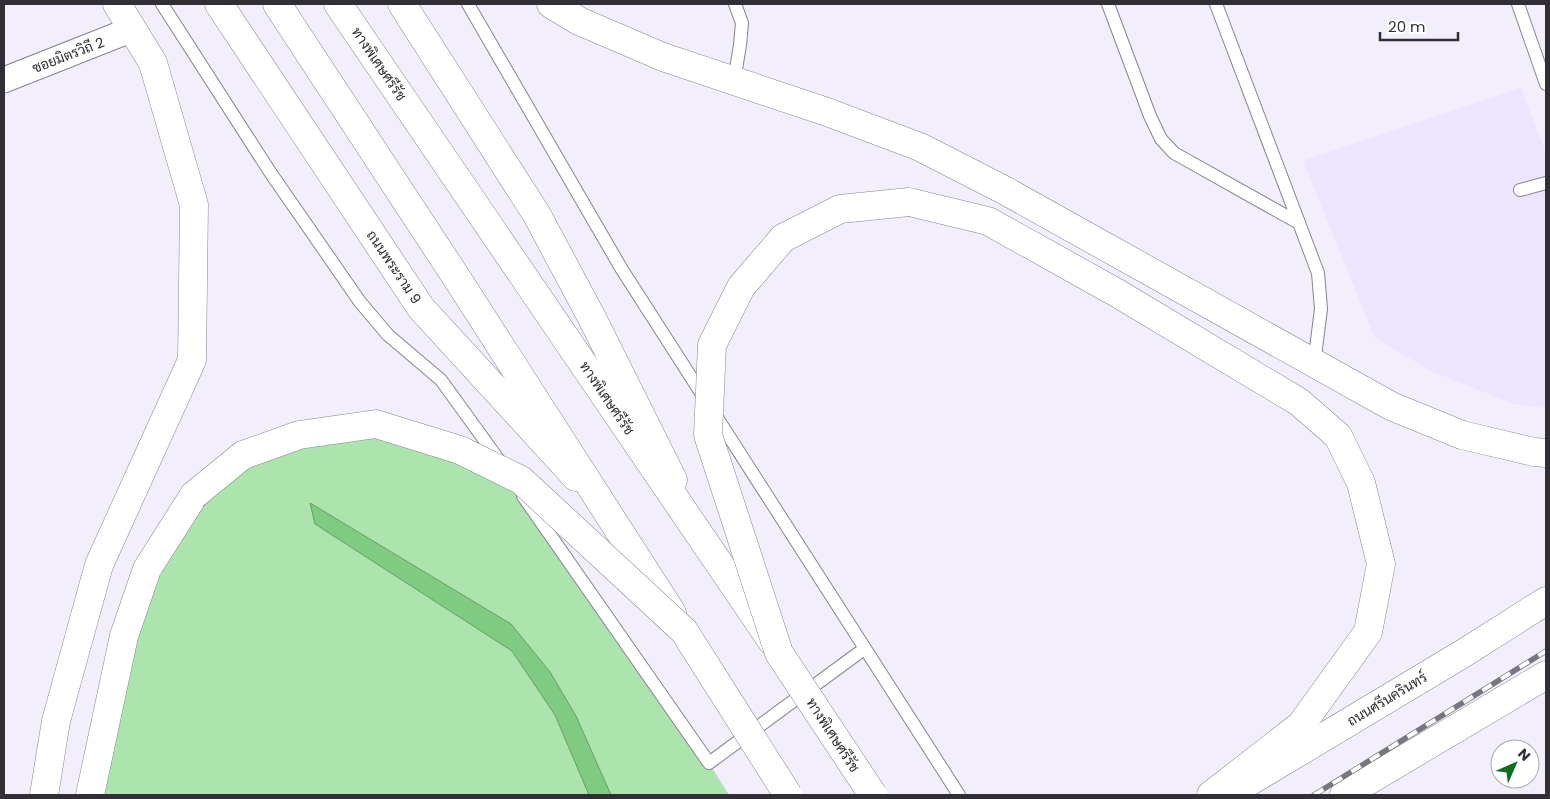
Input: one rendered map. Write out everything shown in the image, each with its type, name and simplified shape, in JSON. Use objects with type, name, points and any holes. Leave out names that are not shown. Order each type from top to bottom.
[{"type":"main road","points":[[44,795],[56,721],[99,565],[192,360],[194,205],[153,63],[117,4]]},
{"type":"main road","name":"ถนนพระราม 9","points":[[219,4],[421,308],[601,504]]},
{"type":"main road","points":[[277,4],[460,283],[788,795]]},
{"type":"main road","name":"ทางพิเศษศรีรัช","points":[[338,4],[698,532],[873,795]]},
{"type":"main road","points":[[402,4],[538,215],[592,318],[698,532]]},
{"type":"main road","points":[[551,4],[579,21],[663,57],[827,112],[920,147],[1012,195],[1391,406],[1462,435],[1534,452],[1546,453]]},
{"type":"main road","points":[[779,653],[708,435],[712,345],[741,287],[783,238],[840,209],[909,202],[988,221],[1117,292],[1299,402],[1338,436],[1361,483],[1381,564],[1368,632],[1301,725],[1210,795]]},
{"type":"main road","points":[[90,795],[124,636],[147,569],[194,495],[243,455],[299,435],[376,424],[460,450],[521,480],[684,631]]},
{"type":"main road","name":"ถนนศรีนครินทร์","points":[[1226,795],[1464,653],[1546,601]]},
{"type":"main road","points":[[1344,795],[1546,675]]},
{"type":"street","name":"ซอยมิตรวิถี 2","points":[[4,80],[133,30]]},
{"type":"lane","points":[[162,4],[270,172],[360,302],[388,335],[442,380],[709,763],[864,649]]},
{"type":"lane","points":[[468,4],[621,268],[958,795]]},
{"type":"lane","points":[[734,81],[742,24],[735,4]]},
{"type":"lane","points":[[1108,4],[1150,116],[1161,140],[1174,153],[1298,223]]},
{"type":"lane","points":[[1216,4],[1318,273],[1321,308],[1314,364]]},
{"type":"lane","points":[[1518,4],[1546,84]]},
{"type":"lane","points":[[1520,190],[1546,183]]},
{"type":"shaded area","points":[[1521,88],[1546,154],[1546,408],[1514,404],[1431,371],[1375,338],[1303,161]]},
{"type":"shaded area","points":[[376,424],[513,477],[729,795],[90,795],[147,569],[243,455]]},
{"type":"shaded area","points":[[310,503],[511,624],[550,672],[576,716],[611,795],[589,795],[555,715],[512,651],[315,524]]},
{"type":"railway","points":[[1314,795],[1546,651]]}]
